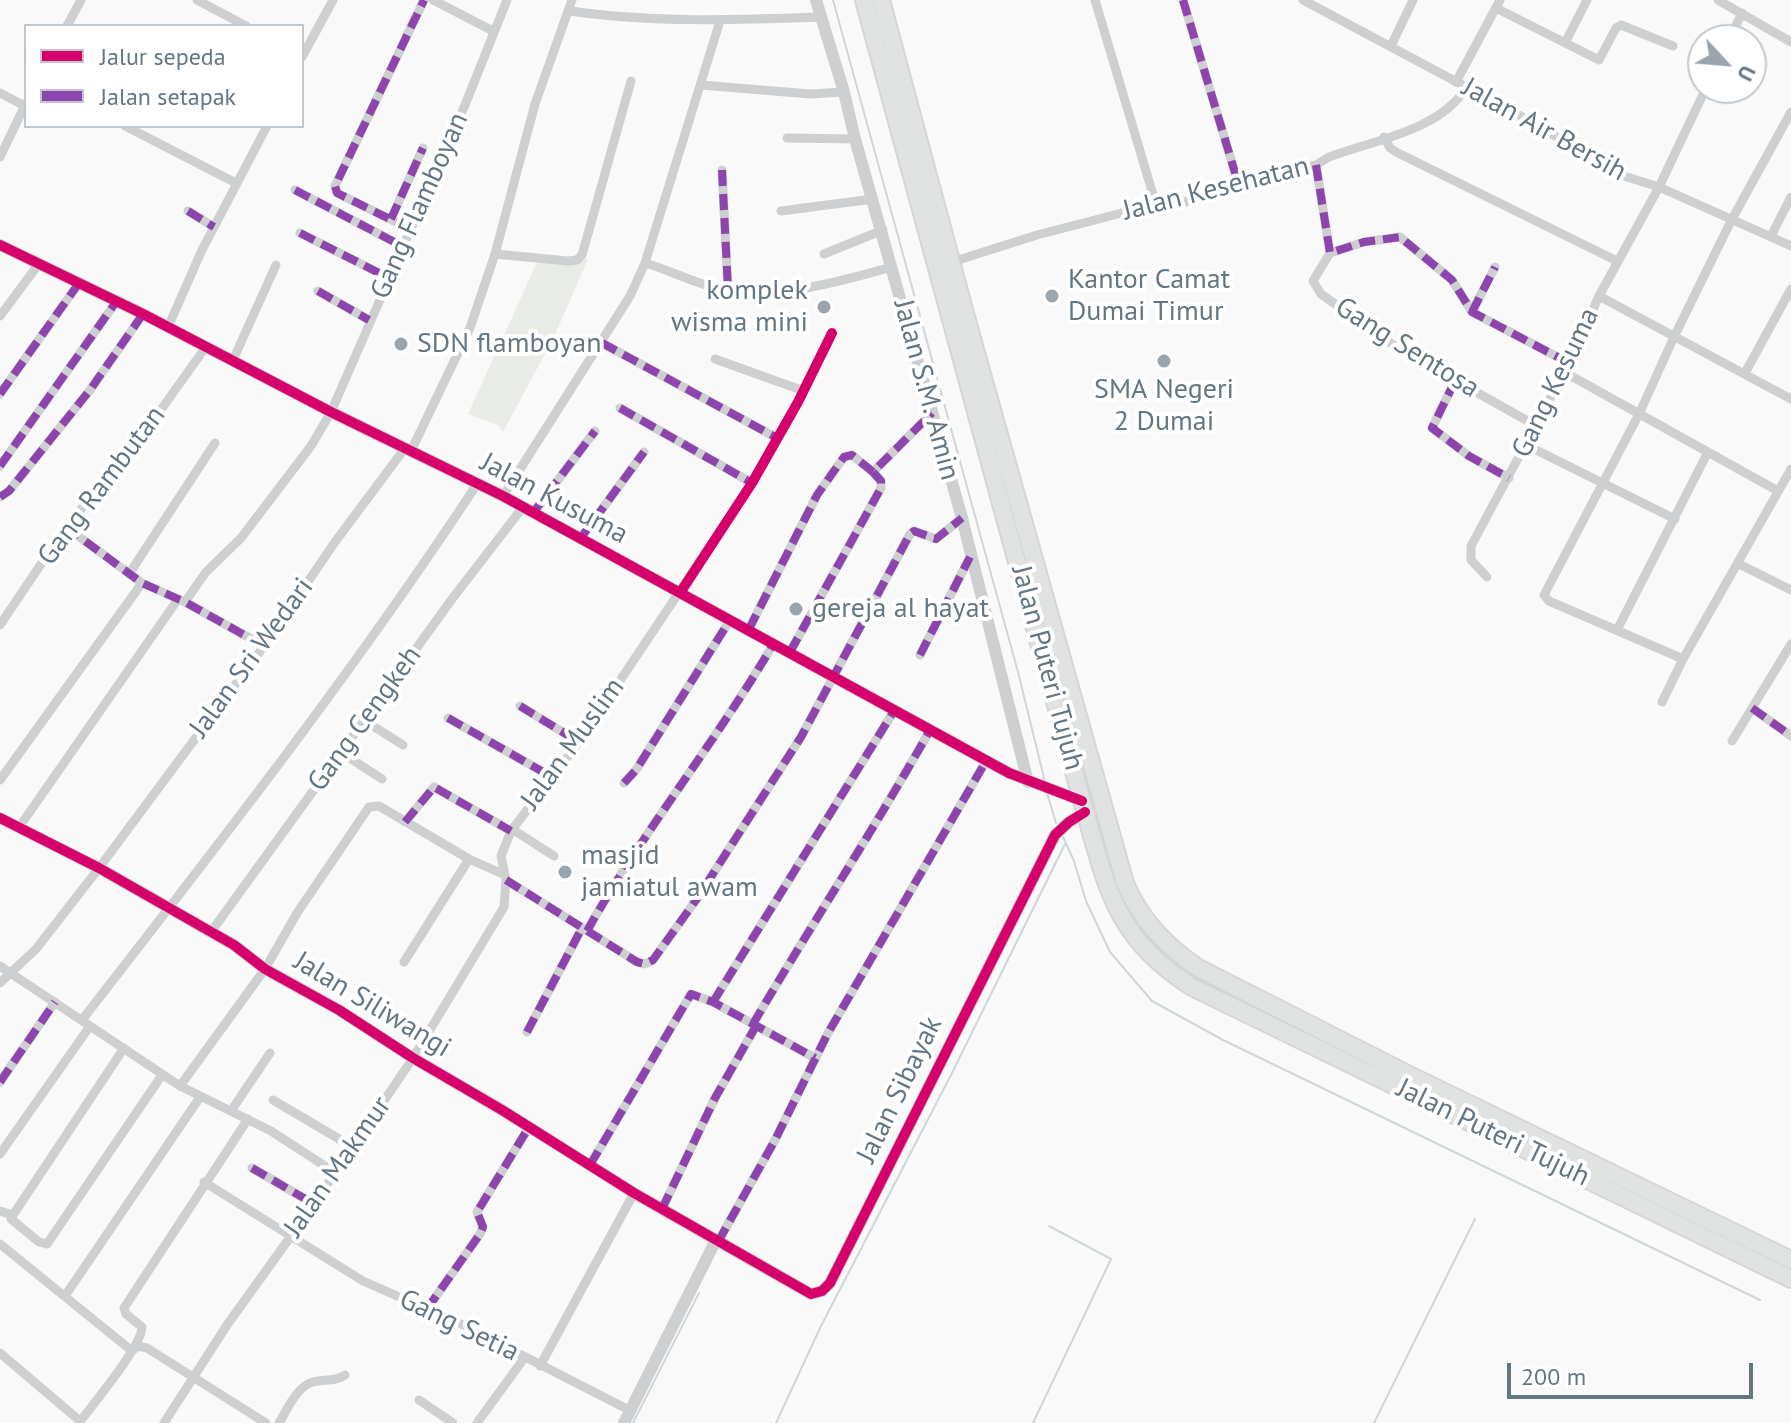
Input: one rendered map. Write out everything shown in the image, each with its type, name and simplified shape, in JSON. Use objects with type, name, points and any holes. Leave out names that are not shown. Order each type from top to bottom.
[{"type":"highway","name":"Jalan Puteri Tujuh","points":[[864,0],[1105,883],[1120,918],[1164,968],[1207,995],[1408,1083],[1791,1260]]},
{"type":"highway","name":"Jalan Puteri Tujuh","points":[[881,0],[1125,883],[1139,911],[1166,942],[1200,969],[1408,1083],[1791,1279]]},
{"type":"street","points":[[68,24],[81,0]]},
{"type":"street","points":[[197,0],[242,24]]},
{"type":"street","points":[[304,52],[333,0]]},
{"type":"street","points":[[410,229],[337,193],[335,186],[424,0]]},
{"type":"street","points":[[433,0],[493,31]]},
{"type":"street","name":"Gang Flamboyan","points":[[20,826],[182,600],[241,538],[311,446],[331,412],[465,105],[507,0]]},
{"type":"street","name":"Jalan Sri Wedari","points":[[0,983],[36,949],[99,868],[264,646],[335,542],[408,449],[470,328],[495,254],[535,104],[572,0]]},
{"type":"street","name":"Jalan S.M. Amin","points":[[816,0],[883,230],[970,557],[1043,788]]},
{"type":"street","points":[[1095,0],[1157,208]]},
{"type":"street","points":[[1183,0],[1239,186]]},
{"type":"street","name":"Jalan Air Bersih","points":[[1303,0],[1603,161],[1606,166],[1627,177],[1659,187],[1791,246]]},
{"type":"street","points":[[1391,46],[1413,0]]},
{"type":"street","points":[[1565,43],[1587,0]]},
{"type":"street","points":[[1718,0],[1791,42]]},
{"type":"street","points":[[1456,82],[1498,4],[1601,60],[1616,28],[1623,25],[1673,46]]},
{"type":"street","points":[[570,11],[625,18],[720,21],[821,17]]},
{"type":"street","points":[[1737,24],[1742,13]]},
{"type":"street","points":[[503,496],[630,296],[645,263],[720,21]]},
{"type":"street","points":[[495,254],[568,261],[577,260],[582,255],[631,81]]},
{"type":"street","points":[[701,85],[810,94],[844,92]]},
{"type":"street","name":"Jalan Kesehatan","points":[[952,262],[1037,235],[1141,208],[1157,208],[1239,186],[1256,177],[1316,165],[1329,157],[1442,115],[1459,100],[1466,88]]},
{"type":"street","points":[[0,93],[24,104]]},
{"type":"street","name":"Gang Kesuma","points":[[1487,577],[1474,564],[1469,550],[1566,367],[1617,261],[1659,187],[1698,104]]},
{"type":"street","points":[[0,157],[24,106]]},
{"type":"street","points":[[1683,659],[1547,600],[1544,595],[1639,414],[1731,221],[1791,112]]},
{"type":"street","points":[[129,128],[236,183]]},
{"type":"street","points":[[168,327],[214,227],[266,128]]},
{"type":"street","points":[[1384,137],[1390,148],[1398,153],[1617,261]]},
{"type":"street","points":[[787,138],[855,139]]},
{"type":"street","points":[[391,219],[423,148]]},
{"type":"street","points":[[1316,165],[1330,253],[1364,242],[1400,237],[1447,275],[1472,312],[1639,414],[1778,491]]},
{"type":"street","points":[[722,170],[728,290]]},
{"type":"street","points":[[295,190],[402,246]]},
{"type":"street","points":[[1771,236],[1791,197]]},
{"type":"street","points":[[781,211],[873,199]]},
{"type":"street","points":[[188,211],[214,227]]},
{"type":"street","points":[[824,254],[883,230]]},
{"type":"street","points":[[300,233],[389,278]]},
{"type":"street","name":"Jalan Kusuma","points":[[0,245],[503,496],[986,761],[1043,788],[1082,800]]},
{"type":"street","name":"Gang Sentosa","points":[[1330,253],[1313,281],[1321,294],[1399,349],[1535,425]]},
{"type":"street","points":[[645,263],[728,290],[775,292],[892,267]]},
{"type":"street","points":[[0,316],[38,265]]},
{"type":"street","points":[[233,360],[276,265]]},
{"type":"street","points":[[1472,312],[1495,267]]},
{"type":"street","points":[[0,394],[79,283]]},
{"type":"street","points":[[1745,373],[1791,289]]},
{"type":"street","points":[[318,291],[369,320]]},
{"type":"street","points":[[1599,296],[1791,399]]},
{"type":"street","points":[[0,466],[116,302]]},
{"type":"street","points":[[0,497],[9,491],[72,413],[143,314]]},
{"type":"street","name":"Jalan Muslim","points":[[504,907],[505,877],[501,856],[512,830],[579,742],[752,483],[804,391],[832,333]]},
{"type":"street","points":[[602,343],[777,438]]},
{"type":"street","name":"Gang Rambutan","points":[[0,625],[66,527],[138,442],[205,348]]},
{"type":"street","points":[[715,359],[804,391]]},
{"type":"street","points":[[1455,381],[1432,428],[1469,456],[1509,478]]},
{"type":"street","points":[[620,408],[752,483]]},
{"type":"street","points":[[873,472],[932,413]]},
{"type":"street","name":"Gang Cengkeh","points":[[211,932],[452,599],[595,431]]},
{"type":"street","points":[[129,574],[215,443]]},
{"type":"street","points":[[1526,445],[1675,519]]},
{"type":"street","points":[[580,539],[644,452]]},
{"type":"street","points":[[1617,630],[1708,452]]},
{"type":"street","points":[[749,629],[817,495],[835,467],[849,454],[873,472],[881,481],[881,488],[790,652]]},
{"type":"street","points":[[1662,702],[1683,659],[1791,469]]},
{"type":"street","points":[[0,1154],[86,1023],[355,660],[477,484]]},
{"type":"street","points":[[180,1086],[265,969],[297,913],[369,807],[379,806],[505,877],[637,962],[649,963],[668,942],[801,737],[910,534],[915,531],[936,539],[962,518]]},
{"type":"street","points":[[66,527],[142,583],[182,600],[264,646]]},
{"type":"street","points":[[920,655],[970,557]]},
{"type":"street","points":[[1739,564],[1791,590]]},
{"type":"street","points":[[0,780],[142,583]]},
{"type":"street","points":[[624,783],[636,770],[730,620]]},
{"type":"street","points":[[527,1032],[585,929],[774,643]]},
{"type":"street","points":[[1732,741],[1791,644]]},
{"type":"street","points":[[520,706],[579,742]]},
{"type":"street","points":[[1752,708],[1791,736]]},
{"type":"street","points":[[713,1002],[894,711]]},
{"type":"street","points":[[448,718],[552,777]]},
{"type":"street","points":[[365,721],[403,745]]},
{"type":"street","points":[[662,1209],[715,1098],[755,1025],[825,902],[888,806],[930,730]]},
{"type":"street","points":[[342,753],[382,779]]},
{"type":"street","points":[[628,1417],[717,1241],[775,1140],[815,1058],[986,761]]},
{"type":"street","points":[[405,822],[434,787],[554,856]]},
{"type":"street","name":"Jalan Sibayak","points":[[717,1241],[811,1294],[825,1289],[1055,835],[1069,822],[1082,800]]},
{"type":"street","name":"Jalan Siliwangi","points":[[0,818],[99,868],[234,945],[265,969],[339,1010],[717,1241]]},
{"type":"street","points":[[404,962],[469,859]]},
{"type":"street","name":"Jalan Makmur","points":[[164,1423],[227,1325],[413,1058],[504,907]]},
{"type":"street","points":[[0,966],[162,1075],[271,1131],[334,1172]]},
{"type":"street","points":[[590,1165],[689,995],[694,993],[713,1002],[815,1058]]},
{"type":"street","points":[[0,1082],[55,1002]]},
{"type":"street","points":[[124,1048],[11,1219],[39,1242],[47,1244],[162,1075]]},
{"type":"street","points":[[231,1111],[270,1053]]},
{"type":"street","points":[[65,1296],[200,1097]]},
{"type":"street","points":[[273,1100],[351,1146]]},
{"type":"street","points":[[0,1353],[80,1422],[132,1351],[143,1328],[126,1314],[124,1308],[248,1119]]},
{"type":"street","points":[[427,1309],[480,1234],[483,1227],[477,1212],[529,1127]]},
{"type":"street","points":[[252,1168],[314,1204]]},
{"type":"street","name":"Gang Setia","points":[[204,1182],[363,1281],[525,1357],[628,1417]]},
{"type":"street","points":[[540,1366],[634,1193]]},
{"type":"street","points":[[0,1211],[13,1215]]},
{"type":"street","points":[[0,1244],[132,1351]]},
{"type":"street","points":[[132,1351],[142,1346],[266,1423]]},
{"type":"street","points":[[477,1423],[525,1357]]},
{"type":"street","points":[[279,1423],[304,1387],[345,1375]]},
{"type":"street","points":[[419,1400],[453,1423]]},
{"type":"shaded area","points":[[539,258],[588,259],[553,339],[503,432],[498,425],[468,414]]},
{"type":"waterway","points":[[833,0],[1018,672],[1045,782]]},
{"type":"waterway","points":[[1047,793],[1056,823]]},
{"type":"waterway","points":[[1063,837],[1086,901],[1110,952],[1152,1001],[1223,1040],[1760,1300]]},
{"type":"waterway","points":[[776,1423],[821,1326],[952,1073],[1065,844]]},
{"type":"waterway","points":[[1374,1423],[1475,1219]]},
{"type":"waterway","points":[[1033,1423],[1111,1259],[1049,1226]]},
{"type":"waterway","points":[[633,1423],[699,1293]]},
{"type":"marked path","points":[[410,229],[337,193],[335,186],[424,0]]},
{"type":"marked path","points":[[1183,0],[1239,186]]},
{"type":"marked path","points":[[391,219],[423,148]]},
{"type":"marked path","points":[[1316,165],[1330,253],[1364,242],[1400,237],[1452,280],[1472,312],[1569,363]]},
{"type":"marked path","points":[[722,170],[728,290]]},
{"type":"marked path","points":[[295,190],[402,246]]},
{"type":"marked path","points":[[188,211],[214,227]]},
{"type":"marked path","points":[[300,233],[389,278]]},
{"type":"marked path","points":[[1472,312],[1495,267]]},
{"type":"marked path","points":[[0,394],[79,283]]},
{"type":"marked path","points":[[318,291],[369,320]]},
{"type":"marked path","points":[[0,466],[116,302]]},
{"type":"marked path","points":[[0,497],[9,491],[90,390],[143,314]]},
{"type":"marked path","points":[[602,343],[777,438]]},
{"type":"marked path","points":[[1455,381],[1432,428],[1469,456],[1509,478]]},
{"type":"marked path","points":[[620,408],[752,483]]},
{"type":"marked path","points":[[749,629],[817,495],[844,457],[852,455],[873,472],[932,413]]},
{"type":"marked path","points":[[533,513],[595,431]]},
{"type":"marked path","points":[[580,539],[644,452]]},
{"type":"marked path","points":[[790,652],[881,488],[881,481],[873,472]]},
{"type":"marked path","points":[[506,880],[637,962],[645,964],[653,960],[696,900],[801,737],[910,534],[914,531],[936,539],[962,518]]},
{"type":"marked path","points":[[66,527],[142,583],[185,602],[264,646]]},
{"type":"marked path","points":[[920,655],[970,557]]},
{"type":"marked path","points":[[624,783],[636,770],[730,620]]},
{"type":"marked path","points":[[587,931],[774,643]]},
{"type":"marked path","points":[[520,706],[579,742]]},
{"type":"marked path","points":[[1752,708],[1791,736]]},
{"type":"marked path","points":[[713,1002],[894,711]]},
{"type":"marked path","points":[[448,718],[552,777]]},
{"type":"marked path","points":[[753,1024],[930,730]]},
{"type":"marked path","points":[[718,1242],[775,1140],[828,1033],[986,761]]},
{"type":"marked path","points":[[405,822],[434,787],[511,831]]},
{"type":"marked path","points":[[527,1032],[582,928]]},
{"type":"marked path","points":[[590,1165],[691,994],[713,1002],[815,1058]]},
{"type":"marked path","points":[[0,1082],[55,1002]]},
{"type":"marked path","points":[[662,1209],[715,1098],[756,1026]]},
{"type":"marked path","points":[[427,1309],[480,1234],[483,1227],[477,1212],[529,1127]]},
{"type":"marked path","points":[[252,1168],[314,1204]]},
{"type":"cycle path","points":[[0,245],[503,496],[1009,773],[1082,801]]},
{"type":"cycle path","points":[[680,593],[752,483],[798,402],[832,333]]},
{"type":"cycle path","points":[[0,818],[99,868],[234,945],[265,969],[339,1010],[634,1193],[811,1294],[822,1291],[830,1283],[1055,835],[1085,812]]},
{"type":"place","name":"Kantor Camat Dumai Timur","points":[[1052,296]]},
{"type":"place","name":"komplek wisma mini","points":[[824,307]]},
{"type":"place","name":"SDN flamboyan","points":[[401,344]]},
{"type":"place","name":"SMA Negeri 2 Dumai","points":[[1164,361]]},
{"type":"place","name":"gereja al hayat","points":[[796,609]]},
{"type":"place","name":"masjid jamiatul awam","points":[[565,872]]}]
